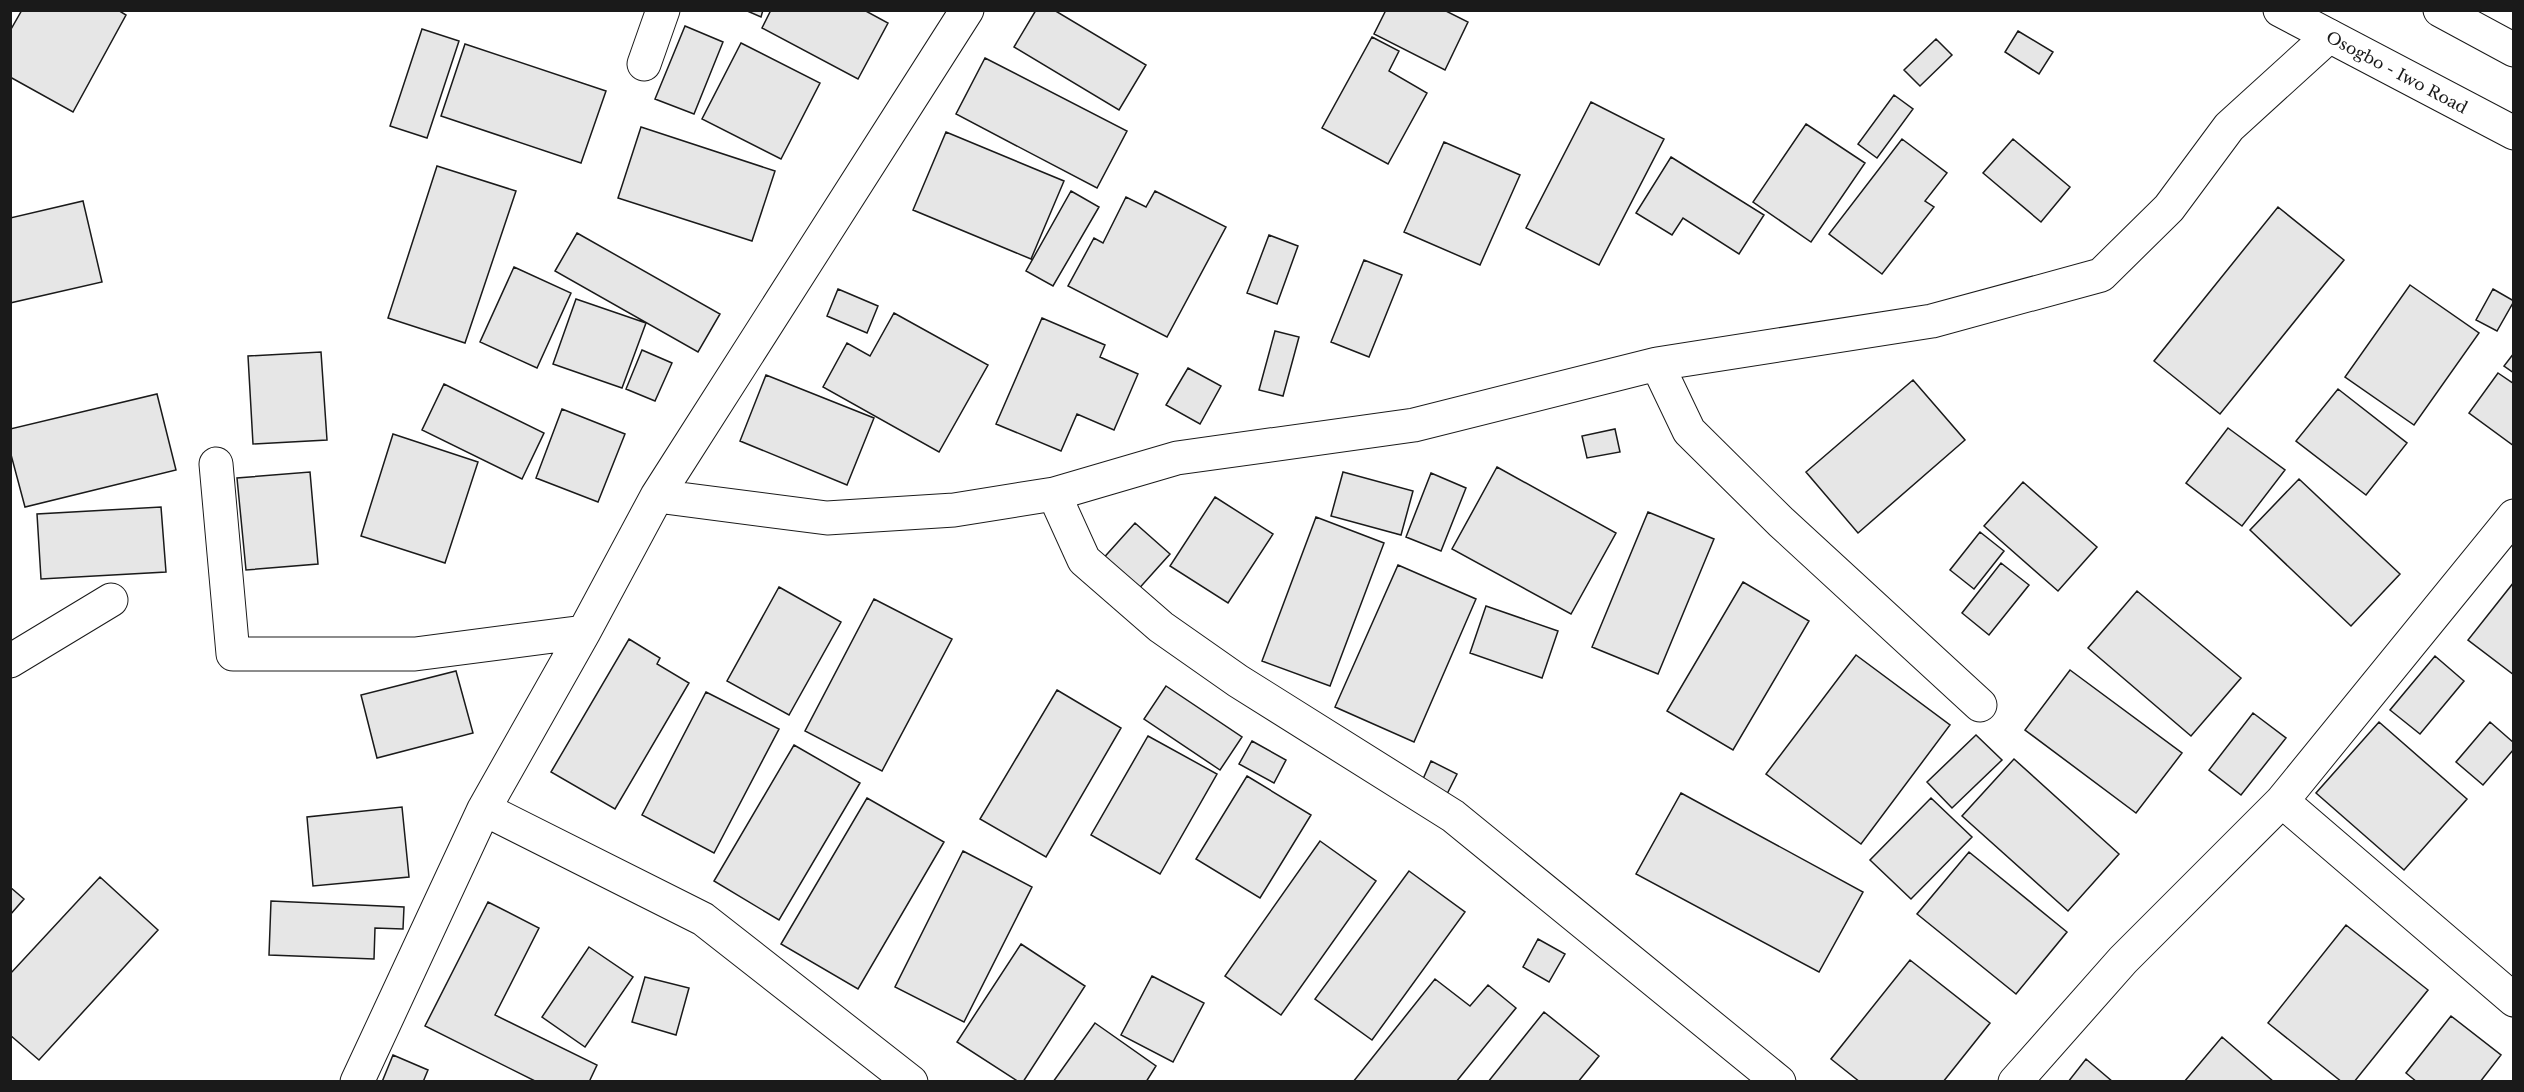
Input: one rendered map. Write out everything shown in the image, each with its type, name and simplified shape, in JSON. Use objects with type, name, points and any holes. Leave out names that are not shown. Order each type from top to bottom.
[{"type":"street","points":[[644,63],[663,10]]},
{"type":"street","points":[[357,1082],[484,809],[584,632],[657,496],[967,10]]},
{"type":"street","name":"Osogbo - Iwo Road","points":[[2280,10],[2514,133]]},
{"type":"street","points":[[2440,10],[2514,50]]},
{"type":"street","points":[[657,496],[827,518],[954,510],[1054,494],[1177,458],[1414,425],[1657,364],[1932,321],[2101,275],[2169,208],[2229,127],[2329,36]]},
{"type":"street","points":[[1657,364],[1689,432],[1782,522],[1980,705]]},
{"type":"street","points":[[216,464],[233,654],[415,654],[584,632]]},
{"type":"street","points":[[1054,494],[1084,560],[1161,627],[1238,681],[1453,816],[1779,1082]]},
{"type":"street","points":[[2015,1082],[2123,960],[2282,801],[2514,516]]},
{"type":"street","points":[[10,661],[111,600]]},
{"type":"street","points":[[2282,801],[2514,1000]]},
{"type":"street","points":[[484,809],[703,919],[911,1082]]},
{"type":"building","points":[[22,10],[118,10],[126,15],[73,112],[10,77],[10,31]]},
{"type":"building","points":[[745,10],[763,10],[761,17]]},
{"type":"building","points":[[771,10],[864,10],[888,23],[858,79],[762,28]]},
{"type":"building","points":[[1036,10],[1054,10],[1146,65],[1119,110],[1014,47]]},
{"type":"building","points":[[1386,10],[1444,10],[1468,22],[1445,70],[1374,34]]},
{"type":"building","points":[[685,26],[723,42],[694,114],[655,99]]},
{"type":"building","points":[[422,29],[459,41],[427,138],[390,126]]},
{"type":"building","points":[[2018,31],[2053,52],[2039,74],[2005,52]]},
{"type":"building","points":[[1372,37],[1399,51],[1389,71],[1427,93],[1388,164],[1322,128]]},
{"type":"building","points":[[1936,39],[1952,55],[1920,86],[1904,70]]},
{"type":"building","points":[[741,43],[820,83],[781,159],[702,119]]},
{"type":"building","points":[[465,44],[606,91],[581,163],[441,116]]},
{"type":"building","points":[[985,58],[1127,131],[1097,188],[956,114]]},
{"type":"building","points":[[1894,95],[1913,109],[1877,158],[1858,144]]},
{"type":"building","points":[[1591,102],[1664,139],[1599,265],[1526,228]]},
{"type":"building","points":[[1806,124],[1865,163],[1811,242],[1753,202]]},
{"type":"building","points":[[641,127],[775,171],[752,241],[618,198]]},
{"type":"building","points":[[946,132],[1064,181],[1031,259],[913,210]]},
{"type":"building","points":[[1902,139],[1947,173],[1925,201],[1934,207],[1882,274],[1829,234]]},
{"type":"building","points":[[2013,139],[2070,187],[2041,222],[1983,173]]},
{"type":"building","points":[[1444,142],[1520,175],[1480,265],[1404,232]]},
{"type":"building","points":[[1671,157],[1764,215],[1739,254],[1683,218],[1672,235],[1636,213]]},
{"type":"building","points":[[437,166],[516,191],[465,343],[388,318]]},
{"type":"building","points":[[1071,191],[1099,207],[1053,286],[1026,271]]},
{"type":"building","points":[[1155,191],[1226,227],[1167,337],[1068,286],[1094,238],[1103,243],[1126,197],[1146,207]]},
{"type":"building","points":[[83,201],[102,282],[10,303],[10,218]]},
{"type":"building","points":[[2278,207],[2344,260],[2220,414],[2154,361]]},
{"type":"building","points":[[577,233],[720,314],[698,352],[555,271]]},
{"type":"building","points":[[1269,235],[1298,246],[1277,304],[1247,293]]},
{"type":"building","points":[[1364,260],[1402,275],[1369,357],[1331,342]]},
{"type":"building","points":[[514,267],[571,293],[537,368],[480,342]]},
{"type":"building","points":[[2410,285],[2479,333],[2414,425],[2345,377]]},
{"type":"building","points":[[838,289],[878,306],[867,333],[827,316]]},
{"type":"building","points":[[2493,289],[2514,301],[2497,331],[2476,320]]},
{"type":"building","points":[[576,299],[646,323],[622,388],[553,364]]},
{"type":"building","points":[[894,313],[988,365],[939,452],[823,387],[847,343],[870,356]]},
{"type":"building","points":[[1042,318],[1105,345],[1100,357],[1138,374],[1114,430],[1077,414],[1061,451],[996,424]]},
{"type":"building","points":[[1275,331],[1299,337],[1283,396],[1259,390]]},
{"type":"building","points":[[642,350],[672,363],[655,401],[626,389]]},
{"type":"building","points":[[321,352],[327,440],[253,444],[248,356]]},
{"type":"building","points":[[2514,353],[2514,373],[2504,366]]},
{"type":"building","points":[[1188,368],[1221,386],[1200,424],[1166,405]]},
{"type":"building","points":[[2498,373],[2514,384],[2514,446],[2469,413]]},
{"type":"building","points":[[766,375],[874,418],[847,485],[740,441]]},
{"type":"building","points":[[1913,380],[1965,440],[1858,533],[1806,472]]},
{"type":"building","points":[[444,384],[544,433],[522,479],[422,430]]},
{"type":"building","points":[[2338,389],[2407,443],[2366,495],[2296,441]]},
{"type":"building","points":[[157,394],[176,470],[25,507],[10,451],[10,429]]},
{"type":"building","points":[[562,409],[625,434],[598,502],[536,478]]},
{"type":"building","points":[[2228,428],[2285,470],[2242,526],[2186,483]]},
{"type":"building","points":[[1615,429],[1620,452],[1587,458],[1582,436]]},
{"type":"building","points":[[393,434],[478,462],[445,563],[361,536]]},
{"type":"building","points":[[1497,467],[1616,533],[1571,614],[1452,549]]},
{"type":"building","points":[[310,472],[318,564],[246,570],[237,478]]},
{"type":"building","points":[[1343,472],[1413,491],[1401,535],[1331,516]]},
{"type":"building","points":[[1431,473],[1466,488],[1441,551],[1406,537]]},
{"type":"building","points":[[2299,479],[2400,574],[2351,626],[2250,530]]},
{"type":"building","points":[[2023,482],[2097,547],[2058,591],[1984,526]]},
{"type":"building","points":[[1215,497],[1273,534],[1228,603],[1170,566]]},
{"type":"building","points":[[161,507],[166,572],[41,579],[37,514]]},
{"type":"building","points":[[1648,512],[1714,539],[1658,674],[1592,647]]},
{"type":"building","points":[[1316,517],[1384,543],[1330,686],[1262,661]]},
{"type":"building","points":[[1135,523],[1170,554],[1135,593],[1100,562]]},
{"type":"building","points":[[1980,532],[2004,551],[1974,589],[1950,570]]},
{"type":"building","points":[[2001,563],[2029,585],[1989,635],[1962,613]]},
{"type":"building","points":[[1398,565],[1476,599],[1414,742],[1335,707]]},
{"type":"building","points":[[1743,582],[1809,621],[1733,750],[1667,711]]},
{"type":"building","points":[[2514,582],[2514,675],[2468,640]]},
{"type":"building","points":[[779,587],[841,622],[789,715],[727,681]]},
{"type":"building","points":[[2137,591],[2241,678],[2191,736],[2088,648]]},
{"type":"building","points":[[874,599],[952,639],[882,771],[805,731]]},
{"type":"building","points":[[1486,606],[1558,631],[1542,678],[1470,653]]},
{"type":"building","points":[[629,639],[660,658],[657,664],[689,683],[615,809],[551,772]]},
{"type":"building","points":[[1856,655],[1950,725],[1861,844],[1766,774]]},
{"type":"building","points":[[2435,656],[2464,681],[2420,734],[2390,710]]},
{"type":"building","points":[[2070,670],[2182,753],[2136,813],[2025,730]]},
{"type":"building","points":[[456,671],[473,733],[377,758],[361,695]]},
{"type":"building","points":[[1166,686],[1242,737],[1220,770],[1144,719]]},
{"type":"building","points":[[1057,690],[1121,728],[1046,857],[980,819]]},
{"type":"building","points":[[706,692],[779,729],[714,853],[642,815]]},
{"type":"building","points":[[2253,713],[2286,738],[2241,795],[2209,770]]},
{"type":"building","points":[[2379,722],[2467,799],[2404,870],[2316,793]]},
{"type":"building","points":[[2490,722],[2514,743],[2514,749],[2483,785],[2456,762]]},
{"type":"building","points":[[1976,735],[2002,760],[1952,808],[1927,782]]},
{"type":"building","points":[[1148,736],[1217,774],[1160,874],[1091,835]]},
{"type":"building","points":[[1252,741],[1286,760],[1274,783],[1239,764]]},
{"type":"building","points":[[794,745],[860,783],[779,920],[714,881]]},
{"type":"building","points":[[2014,759],[2119,854],[2068,911],[1962,816]]},
{"type":"building","points":[[1431,761],[1457,774],[1444,800],[1419,788]]},
{"type":"building","points":[[1247,776],[1311,815],[1260,898],[1196,859]]},
{"type":"building","points":[[1681,793],[1863,892],[1819,972],[1636,874]]},
{"type":"building","points":[[867,798],[944,842],[858,989],[781,944]]},
{"type":"building","points":[[1931,798],[1972,837],[1911,899],[1870,860]]},
{"type":"building","points":[[402,807],[409,877],[313,886],[307,817]]},
{"type":"building","points":[[1320,841],[1376,881],[1281,1015],[1225,976]]},
{"type":"building","points":[[963,851],[1032,887],[964,1022],[895,987]]},
{"type":"building","points":[[1969,852],[2067,932],[2016,994],[1917,914]]},
{"type":"building","points":[[1409,871],[1465,912],[1372,1040],[1315,999]]},
{"type":"building","points":[[100,877],[158,930],[39,1060],[10,1035],[10,974]]},
{"type":"building","points":[[10,887],[24,899],[10,915]]},
{"type":"building","points":[[271,901],[404,907],[403,929],[375,928],[374,959],[269,955]]},
{"type":"building","points":[[488,902],[539,928],[495,1015],[597,1065],[589,1082],[537,1082],[425,1026]]},
{"type":"building","points":[[2346,925],[2428,990],[2354,1082],[2342,1082],[2268,1023]]},
{"type":"building","points":[[1538,939],[1565,954],[1549,982],[1523,967]]},
{"type":"building","points":[[1021,944],[1085,986],[1023,1082],[1019,1082],[957,1042]]},
{"type":"building","points":[[589,947],[633,977],[585,1047],[542,1017]]},
{"type":"building","points":[[1910,960],[1990,1023],[1943,1082],[1860,1082],[1831,1059]]},
{"type":"building","points":[[1152,976],[1204,1003],[1173,1062],[1121,1035]]},
{"type":"building","points":[[645,977],[689,988],[676,1035],[632,1022]]},
{"type":"building","points":[[1435,979],[1470,1006],[1488,985],[1516,1008],[1456,1082],[1353,1082]]},
{"type":"building","points":[[1544,1012],[1599,1056],[1578,1082],[1488,1082]]},
{"type":"building","points":[[2451,1016],[2501,1055],[2480,1082],[2417,1082],[2406,1073]]},
{"type":"building","points":[[1095,1023],[1156,1066],[1146,1082],[1053,1082]]},
{"type":"building","points":[[2222,1037],[2274,1082],[2184,1082]]},
{"type":"building","points":[[393,1055],[428,1070],[423,1082],[382,1082]]},
{"type":"building","points":[[2086,1059],[2113,1082],[2068,1082]]}]
